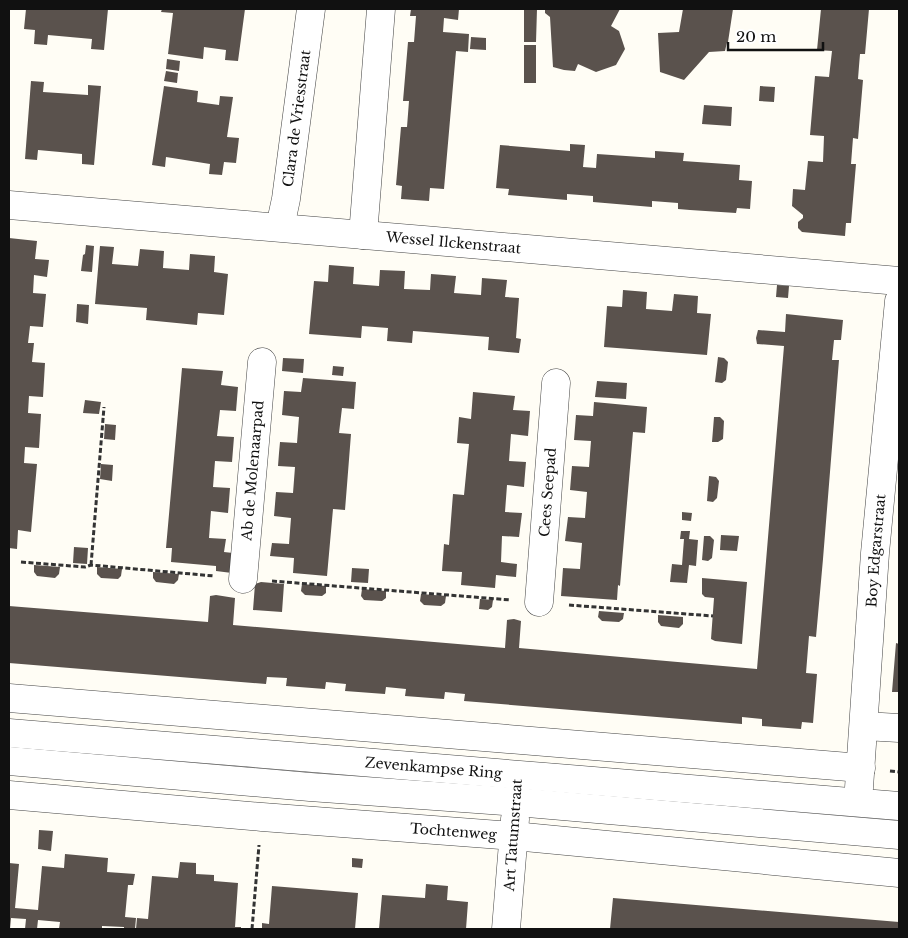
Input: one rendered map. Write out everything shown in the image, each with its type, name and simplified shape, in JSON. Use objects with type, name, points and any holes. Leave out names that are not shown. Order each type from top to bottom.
[{"type":"street","name":"Clara de Vriesstraat","points":[[280,227],[286,199],[311,9]]},
{"type":"street","points":[[363,235],[381,9]]},
{"type":"street","name":"Wessel Ilckenstraat","points":[[9,205],[899,281]]},
{"type":"street","name":"Boy Edgarstraat","points":[[858,802],[875,553],[899,301]]},
{"type":"street","name":"Ab de Molenaarpad","points":[[243,579],[262,362]]},
{"type":"street","name":"Cees Seepad","points":[[539,602],[556,383]]},
{"type":"street","points":[[9,698],[860,768]]},
{"type":"street","points":[[864,726],[899,728]]},
{"type":"street","name":"Zevenkampse Ring","points":[[9,733],[899,806]]},
{"type":"street","name":"Art Tatumstraat","points":[[506,929],[514,836],[519,740]]},
{"type":"street","name":"Zevenkampse Ring","points":[[9,761],[310,788],[516,802],[899,835]]},
{"type":"street","name":"Tochtenweg","points":[[9,795],[514,836],[899,873]]},
{"type":"street","points":[[853,869],[858,802]]},
{"type":"path","points":[[91,564],[104,407]]},
{"type":"path","points":[[21,562],[85,567],[91,564],[243,579],[713,616]]},
{"type":"path","points":[[252,929],[262,817]]},
{"type":"building","points":[[26,9],[108,9],[104,50],[91,49],[92,39],[48,35],[47,45],[34,44],[35,30],[24,29]]},
{"type":"building","points":[[162,9],[245,9],[238,61],[225,60],[226,50],[204,47],[203,59],[168,54],[173,13],[161,12]]},
{"type":"building","points":[[411,9],[459,9],[458,20],[444,18],[443,32],[469,34],[468,52],[456,51],[444,189],[430,188],[429,201],[401,199],[402,186],[396,185],[401,127],[407,127],[409,101],[403,101],[408,42],[414,42],[416,16],[410,16]]},
{"type":"building","points":[[524,9],[537,9],[536,42],[524,42]]},
{"type":"building","points":[[545,9],[620,9],[611,26],[619,31],[625,49],[616,65],[596,72],[578,64],[575,71],[553,67],[550,17],[545,13]]},
{"type":"building","points":[[683,9],[733,9],[725,51],[709,52],[684,80],[660,72],[658,33],[679,32]]},
{"type":"building","points":[[821,9],[869,9],[865,54],[860,54],[858,79],[863,80],[858,139],[853,138],[851,164],[856,164],[851,223],[846,223],[845,236],[802,232],[798,228],[798,222],[803,218],[803,215],[792,206],[793,189],[805,190],[808,161],[823,162],[824,136],[810,135],[815,76],[829,77],[832,51],[817,50]]},
{"type":"building","points":[[471,37],[486,38],[486,50],[470,49]]},
{"type":"building","points":[[524,45],[536,45],[536,83],[524,83]]},
{"type":"building","points":[[167,59],[180,61],[179,71],[166,69]]},
{"type":"building","points":[[166,71],[178,73],[177,83],[164,81]]},
{"type":"building","points":[[31,81],[44,82],[43,92],[88,95],[88,85],[101,86],[94,165],[82,164],[82,154],[38,150],[37,160],[25,159]]},
{"type":"building","points":[[164,86],[198,91],[197,102],[219,105],[220,96],[233,97],[227,137],[239,138],[236,163],[224,162],[222,175],[209,174],[210,164],[166,157],[165,167],[152,165]]},
{"type":"building","points":[[760,86],[775,87],[774,102],[759,101]]},
{"type":"building","points":[[704,105],[732,107],[731,126],[702,124]]},
{"type":"building","points":[[570,144],[585,145],[583,167],[596,168],[597,154],[655,158],[655,151],[684,153],[683,161],[740,165],[739,180],[752,181],[750,209],[737,208],[736,213],[690,210],[678,209],[678,203],[652,201],[652,207],[593,202],[593,196],[567,194],[567,200],[508,195],[509,189],[496,188],[500,145],[570,151]]},
{"type":"building","points":[[9,238],[37,241],[35,259],[49,260],[47,277],[34,275],[33,293],[46,294],[43,327],[30,326],[28,343],[34,343],[32,362],[45,363],[43,397],[29,396],[28,413],[41,414],[39,448],[25,447],[24,463],[37,464],[31,532],[18,530],[17,549],[9,548]]},
{"type":"building","points":[[86,245],[94,246],[92,272],[81,271]]},
{"type":"building","points":[[100,246],[114,247],[112,264],[138,266],[140,249],[164,251],[163,268],[189,270],[190,254],[215,256],[214,272],[228,274],[224,315],[198,313],[197,325],[146,320],[147,308],[95,304]]},
{"type":"building","points":[[329,265],[354,267],[353,284],[379,286],[380,270],[405,271],[404,289],[430,290],[431,274],[444,275],[456,276],[454,293],[481,295],[482,278],[507,280],[505,297],[519,298],[516,338],[521,339],[519,353],[488,350],[489,337],[413,331],[412,343],[387,341],[388,328],[362,326],[361,338],[309,334],[314,281],[328,282]]},
{"type":"building","points":[[777,285],[789,286],[788,298],[776,297]]},
{"type":"building","points":[[623,290],[647,292],[646,309],[672,311],[674,294],[698,296],[697,313],[711,314],[707,355],[604,347],[607,306],[622,307]]},
{"type":"building","points":[[77,304],[89,305],[88,324],[76,322]]},
{"type":"building","points":[[786,314],[843,320],[841,340],[834,340],[832,360],[839,360],[823,559],[816,637],[809,636],[806,673],[817,674],[813,723],[802,722],[801,729],[762,726],[762,719],[742,717],[742,724],[464,701],[465,694],[445,692],[444,699],[405,696],[406,689],[386,687],[385,694],[345,691],[346,684],[326,682],[325,689],[286,686],[287,678],[267,677],[266,684],[9,663],[9,606],[208,622],[210,596],[216,595],[235,598],[233,625],[505,648],[507,620],[514,619],[521,621],[519,648],[757,669],[784,346],[757,344],[756,338],[758,330],[785,332]]},
{"type":"building","points":[[718,357],[724,358],[728,362],[726,380],[722,383],[715,382]]},
{"type":"building","points":[[283,358],[304,359],[303,373],[282,371]]},
{"type":"building","points":[[333,366],[344,367],[343,376],[332,375]]},
{"type":"building","points":[[182,368],[223,371],[221,385],[238,387],[236,411],[220,410],[217,436],[234,437],[232,462],[215,461],[213,487],[230,488],[228,513],[211,511],[209,538],[226,539],[224,552],[233,553],[232,573],[216,571],[216,566],[171,562],[172,548],[166,548]]},
{"type":"building","points":[[303,378],[356,382],[354,409],[342,408],[339,433],[351,434],[345,510],[333,509],[327,576],[293,573],[294,558],[270,556],[272,543],[289,544],[291,518],[274,516],[276,492],[293,493],[295,467],[278,466],[279,453],[280,442],[297,443],[299,417],[282,415],[284,391],[301,392]]},
{"type":"building","points":[[597,381],[627,383],[626,399],[595,397]]},
{"type":"building","points":[[473,392],[515,396],[513,410],[530,411],[528,436],[511,434],[509,461],[526,462],[524,487],[507,485],[505,512],[522,513],[519,537],[502,536],[501,562],[517,564],[516,577],[496,575],[495,588],[461,585],[462,572],[442,571],[444,544],[449,545],[453,494],[464,495],[469,444],[457,443],[459,417],[471,419]]},
{"type":"building","points":[[85,400],[101,402],[99,414],[83,413]]},
{"type":"building","points":[[594,402],[647,407],[645,433],[633,432],[620,586],[618,585],[617,600],[561,596],[563,568],[580,569],[582,543],[565,541],[568,517],[585,518],[587,492],[570,490],[572,466],[589,467],[591,441],[574,440],[576,415],[593,416]]},
{"type":"building","points":[[714,417],[720,417],[724,421],[723,439],[718,442],[712,442]]},
{"type":"building","points":[[105,424],[116,425],[115,440],[104,439]]},
{"type":"building","points":[[101,464],[113,465],[112,481],[100,479]]},
{"type":"building","points":[[709,476],[716,477],[719,481],[717,498],[713,502],[707,501]]},
{"type":"building","points":[[682,512],[692,513],[691,521],[682,520]]},
{"type":"building","points":[[681,531],[690,531],[689,539],[698,540],[696,566],[689,565],[687,583],[670,582],[672,564],[682,565],[684,539],[680,539]]},
{"type":"building","points":[[721,535],[739,536],[737,551],[720,550]]},
{"type":"building","points":[[704,536],[710,536],[714,540],[712,558],[708,561],[702,560]]},
{"type":"building","points":[[74,547],[88,548],[87,564],[73,563]]},
{"type":"building","points":[[34,565],[60,567],[59,574],[55,578],[37,576],[34,572]]},
{"type":"building","points":[[97,567],[122,569],[121,576],[118,579],[101,578],[97,574]]},
{"type":"building","points":[[352,568],[369,569],[368,583],[351,582]]},
{"type":"building","points":[[153,572],[179,574],[178,580],[174,584],[156,582],[153,578]]},
{"type":"building","points":[[702,578],[747,582],[742,644],[711,639],[714,598],[705,597],[702,594]]},
{"type":"building","points":[[261,582],[284,584],[282,612],[253,610],[255,584]]},
{"type":"building","points":[[302,584],[326,586],[326,593],[322,596],[305,595],[301,591]]},
{"type":"building","points":[[362,589],[386,591],[386,598],[382,601],[364,600],[361,596]]},
{"type":"building","points":[[421,594],[446,596],[445,603],[441,606],[424,605],[420,601]]},
{"type":"building","points":[[480,599],[493,600],[492,607],[488,610],[479,609]]},
{"type":"building","points":[[599,611],[624,613],[623,619],[619,622],[602,621],[598,617]]},
{"type":"building","points":[[658,615],[683,617],[683,624],[679,628],[661,626],[658,622]]},
{"type":"building","points":[[896,643],[899,644],[899,692],[892,692]]},
{"type":"building","points":[[39,830],[53,831],[51,851],[38,849]]},
{"type":"building","points":[[65,854],[108,858],[107,872],[135,874],[133,885],[128,885],[125,917],[136,918],[135,929],[102,926],[102,929],[59,929],[60,922],[38,920],[37,929],[25,929],[26,919],[11,918],[9,929],[9,863],[19,864],[15,908],[38,910],[42,866],[64,868]]},
{"type":"building","points":[[352,858],[363,859],[362,868],[352,867]]},
{"type":"building","points":[[180,862],[196,863],[196,874],[214,875],[214,881],[238,883],[235,927],[241,927],[241,929],[136,929],[137,918],[148,919],[152,876],[178,878]]},
{"type":"building","points":[[426,884],[448,886],[447,900],[468,902],[466,929],[379,929],[382,895],[425,898]]},
{"type":"building","points":[[272,886],[358,893],[355,929],[262,929],[262,923],[269,924]]},
{"type":"building","points":[[613,898],[899,922],[899,929],[610,929]]}]
